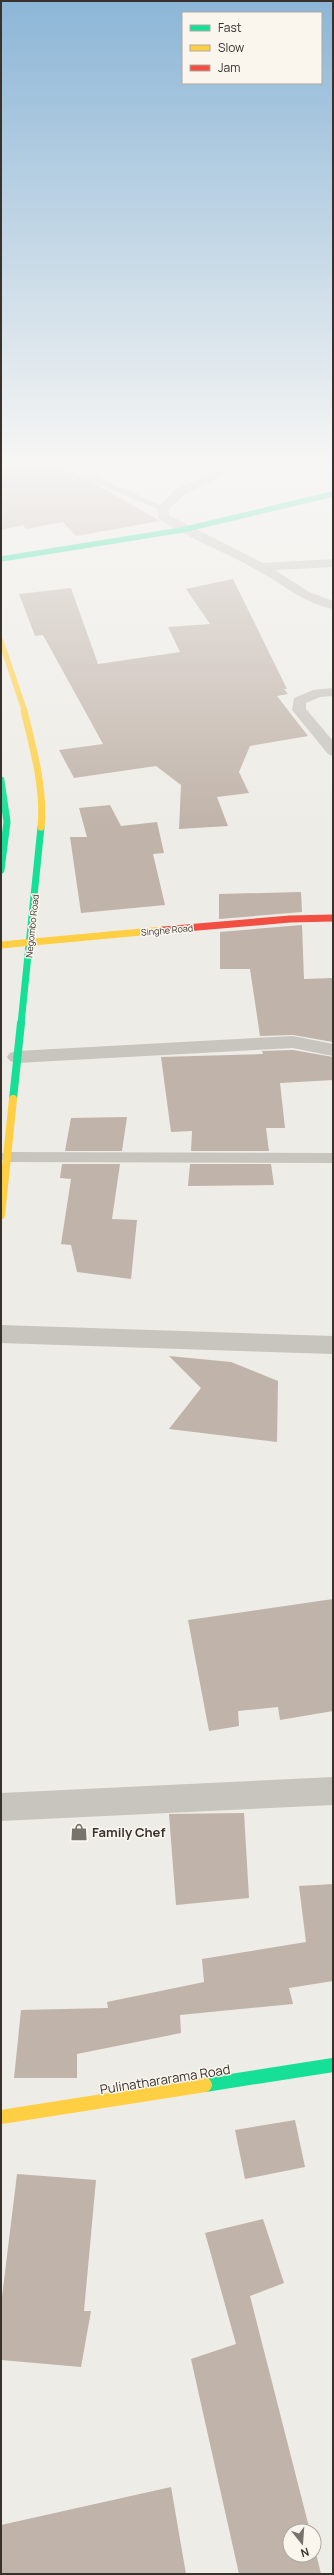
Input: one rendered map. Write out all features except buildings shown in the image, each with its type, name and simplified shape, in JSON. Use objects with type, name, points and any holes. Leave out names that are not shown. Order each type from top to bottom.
[{"type":"main road","name":"Negombo Road","points":[[1,641],[27,715],[36,764],[42,821],[31,942],[17,1057],[1,1215]]},
{"type":"main road","points":[[1,780],[7,822],[1,870]]},
{"type":"main road","name":"Singhe Road","points":[[1,945],[290,919],[333,918]]},
{"type":"main road","name":"Pulinathararama Road","points":[[1,2117],[333,2065]]},
{"type":"street","points":[[293,586],[321,603],[333,605]]},
{"type":"street","points":[[333,692],[318,693],[299,701],[299,710],[333,751]]},
{"type":"street","points":[[17,1057],[294,1042],[333,1050]]},
{"type":"street","points":[[1,1334],[333,1345]]},
{"type":"street","points":[[1,1807],[333,1791]]},
{"type":"lane","points":[[7,1157],[333,1158]]},
{"type":"traffic: fast","points":[[1,780],[7,822],[1,870]]},
{"type":"traffic: fast","points":[[13,1099],[41,827]]},
{"type":"traffic: fast","points":[[205,2085],[333,2065]]},
{"type":"traffic: slow","points":[[1,641],[14,676],[29,729],[42,816],[41,827]]},
{"type":"traffic: slow","points":[[1,945],[163,930]]},
{"type":"traffic: slow","points":[[1,1215],[13,1099]]},
{"type":"traffic: slow","points":[[1,2117],[205,2085]]},
{"type":"traffic: jam","points":[[163,930],[290,919],[333,918]]},
{"type":"place","name":"Family Chef","points":[[79,1832]]}]
